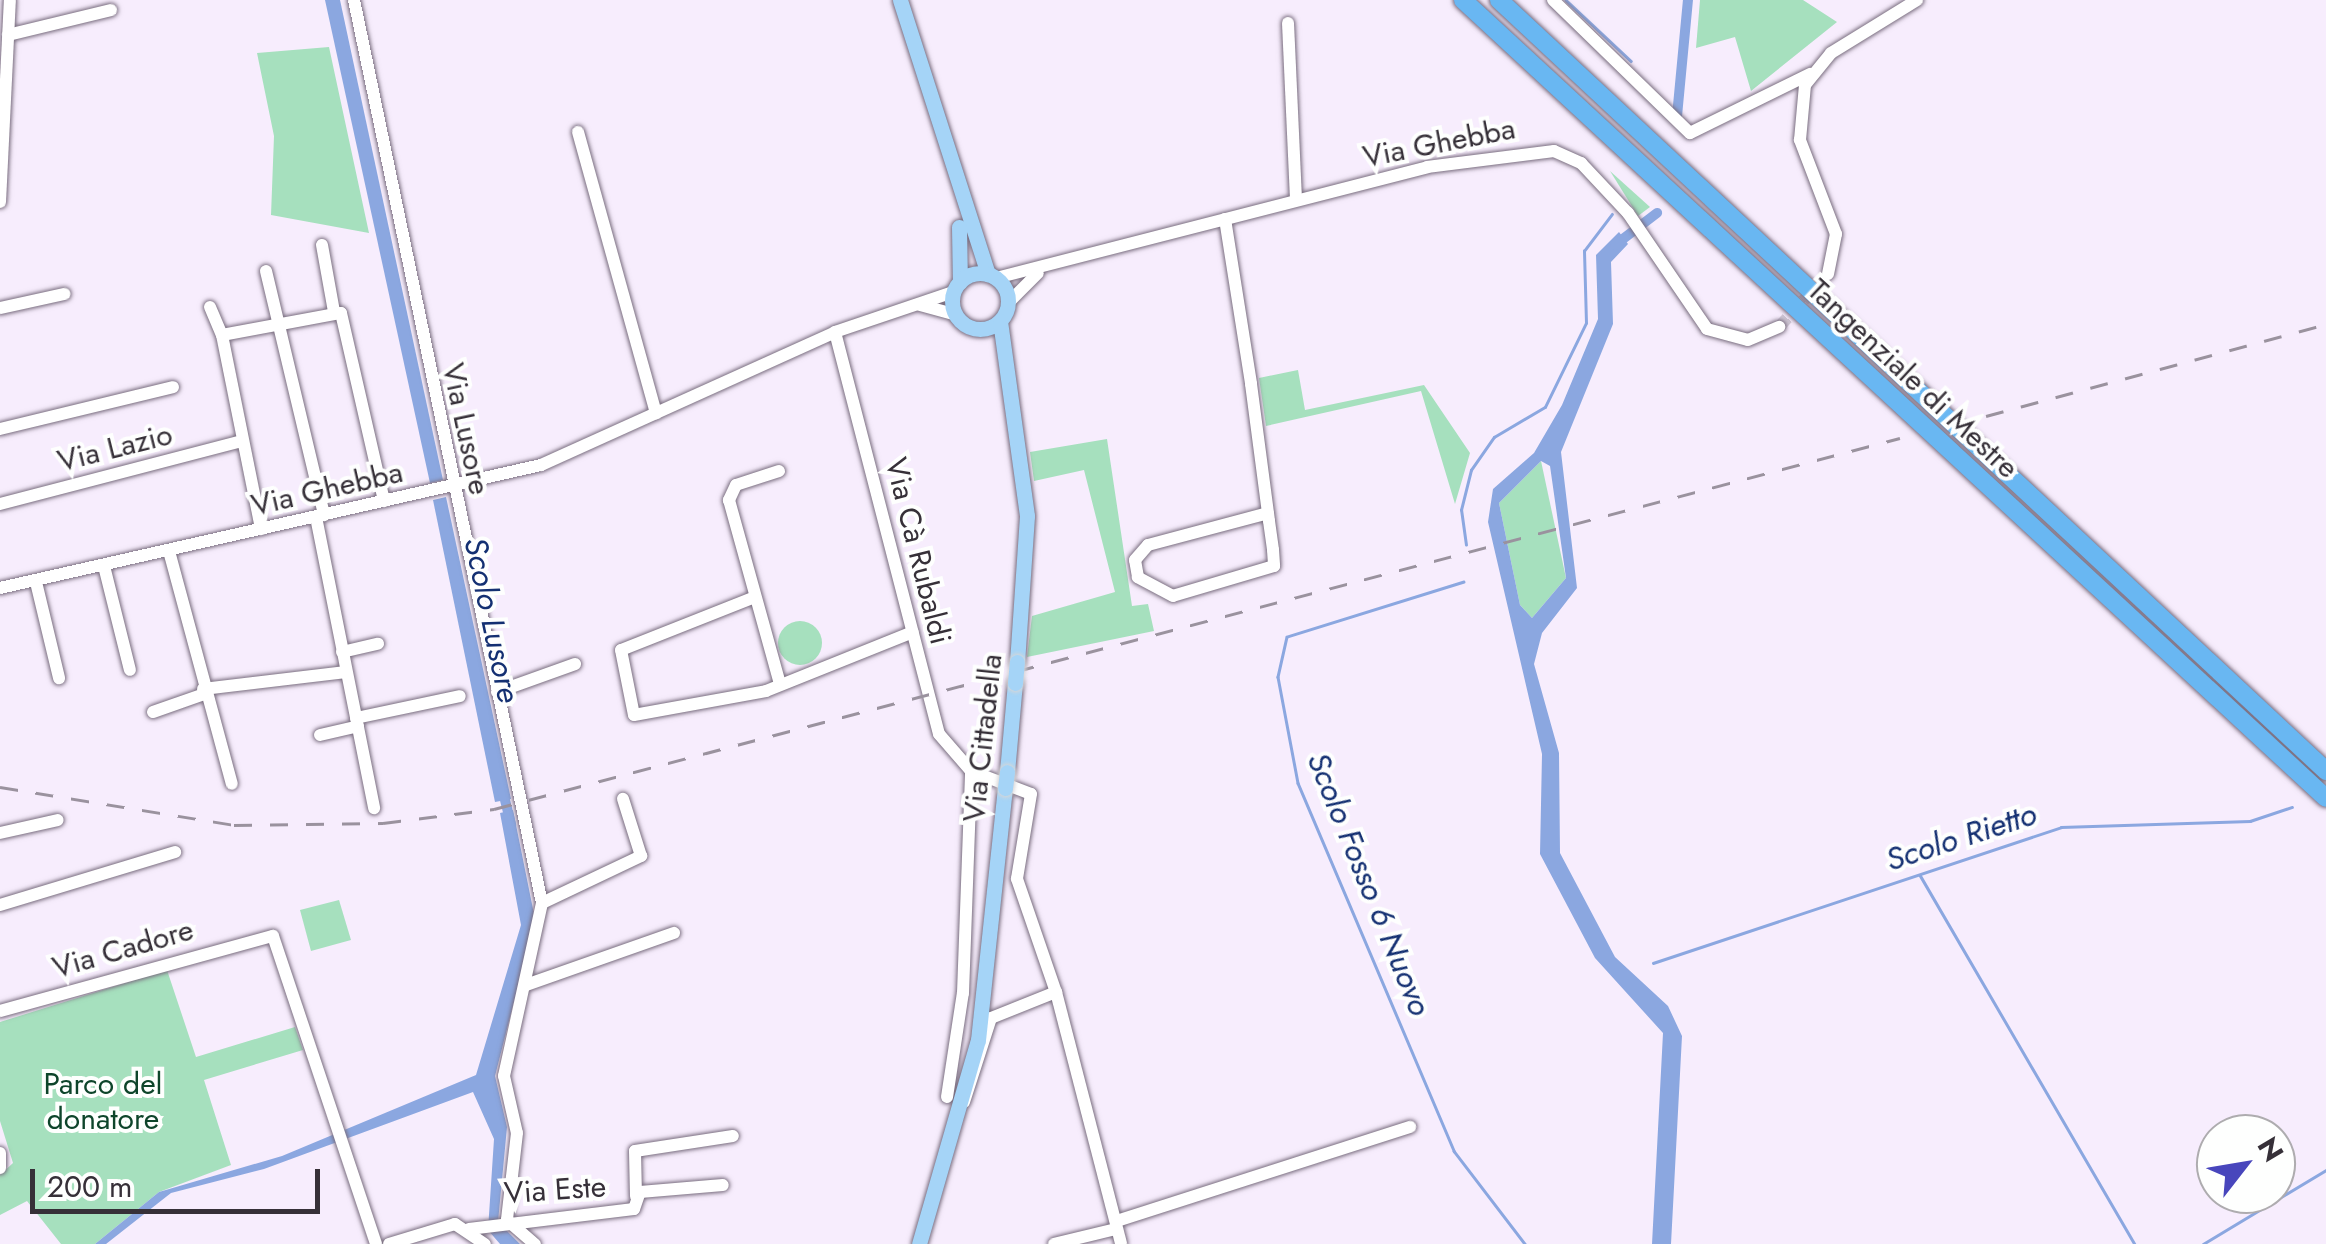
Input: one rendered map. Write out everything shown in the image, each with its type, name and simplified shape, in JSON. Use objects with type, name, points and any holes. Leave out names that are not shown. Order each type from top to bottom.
[{"type":"highway","name":"Tangenziale di Mestre","points":[[1463,0],[2326,798]]},
{"type":"highway","name":"Tangenziale di Mestre","points":[[1499,0],[2326,771]]},
{"type":"main road","points":[[900,0],[957,198],[1008,302],[1000,321],[974,328],[956,315],[957,198]]},
{"type":"main road","points":[[957,287],[992,276]]},
{"type":"main road","name":"Via Cittadella","points":[[920,1244],[964,1102],[986,983],[1017,662],[1027,516],[1004,378],[1000,321]]},
{"type":"main road","name":"Via Cittadella","points":[[974,328],[1004,378]]},
{"type":"street","points":[[0,202],[10,0]]},
{"type":"street","name":"Via Lusore","points":[[354,0],[451,487],[542,903],[526,985],[504,1062],[517,1134],[504,1220]]},
{"type":"street","points":[[1553,0],[1690,133],[1810,74],[1916,0]]},
{"type":"street","points":[[8,36],[112,10]]},
{"type":"street","points":[[1288,23],[1296,200]]},
{"type":"street","points":[[1810,74],[1798,124],[1836,234],[1828,274]]},
{"type":"street","points":[[578,132],[656,414]]},
{"type":"street","name":"Via Ghebba","points":[[992,276],[1054,264],[1296,200],[1537,150],[1581,164],[1628,214],[1708,328],[1748,340],[1779,327]]},
{"type":"street","points":[[1225,219],[1269,517],[1274,566],[1266,574],[1173,596],[1138,577],[1135,560],[1148,545],[1269,517]]},
{"type":"street","points":[[322,246],[334,312],[384,502]]},
{"type":"street","name":"Via Ghebba","points":[[1008,302],[1054,264]]},
{"type":"street","points":[[266,272],[282,323],[374,808]]},
{"type":"street","name":"Via Ghebba","points":[[0,588],[541,465],[836,332],[957,287]]},
{"type":"street","points":[[0,308],[64,294]]},
{"type":"street","points":[[903,306],[956,315]]},
{"type":"street","points":[[210,307],[222,336],[262,529]]},
{"type":"street","points":[[222,336],[334,312]]},
{"type":"street","name":"Via Cà Rubaldi","points":[[836,332],[940,734],[970,771]]},
{"type":"street","points":[[0,429],[173,388]]},
{"type":"street","name":"Via Lazio","points":[[0,504],[242,441]]},
{"type":"street","points":[[780,471],[730,494],[780,684]]},
{"type":"street","points":[[169,551],[232,784]]},
{"type":"street","points":[[104,566],[130,670]]},
{"type":"street","points":[[36,582],[59,678]]},
{"type":"street","points":[[755,596],[625,646],[626,705],[654,718],[780,684],[913,632]]},
{"type":"street","points":[[342,652],[378,644]]},
{"type":"street","points":[[497,692],[576,664]]},
{"type":"street","points":[[154,712],[204,691],[346,672]]},
{"type":"street","points":[[320,735],[460,696]]},
{"type":"street","points":[[947,1097],[964,976],[970,771],[1031,794],[1016,879],[1056,992],[1121,1244]]},
{"type":"street","points":[[542,903],[642,856],[623,799]]},
{"type":"street","points":[[0,833],[58,820]]},
{"type":"street","points":[[0,905],[174,852]]},
{"type":"street","points":[[526,985],[674,933]]},
{"type":"street","name":"Via Cadore","points":[[0,1012],[260,934],[281,946],[331,1121],[376,1244]]},
{"type":"street","points":[[986,983],[1006,1007]]},
{"type":"street","points":[[964,1102],[990,1020],[1006,1007],[1056,992]]},
{"type":"street","points":[[1054,1244],[1410,1127]]},
{"type":"street","name":"Via Este","points":[[389,1244],[448,1225],[634,1210],[634,1152],[733,1136]]},
{"type":"street","points":[[0,1153],[0,1168]]},
{"type":"street","name":"Via Este","points":[[636,1196],[723,1185]]},
{"type":"street","points":[[504,1220],[535,1244]]},
{"type":"street","points":[[475,1225],[485,1244]]},
{"type":"green space","points":[[1700,0],[1803,0],[1837,22],[1751,91],[1735,37],[1696,48]]},
{"type":"green space","points":[[329,47],[369,233],[271,215],[274,136],[257,53]]},
{"type":"green space","points":[[1610,171],[1650,207],[1638,216]]},
{"type":"green space","points":[[1298,370],[1305,410],[1424,385],[1470,453],[1455,504],[1421,391],[1266,426],[1259,378]]},
{"type":"green space","points":[[1107,439],[1132,606],[1148,604],[1154,631],[1027,657],[1032,616],[1115,592],[1084,470],[1034,481],[1030,452]]},
{"type":"green space","points":[[1541,461],[1566,578],[1532,618],[1520,605],[1499,503]]},
{"type":"green space","points":[[800,621],[816,627],[822,643],[816,659],[800,665],[784,659],[778,643],[784,627]]},
{"type":"green space","points":[[339,900],[351,940],[311,951],[300,910]]},
{"type":"green space","name":"Parco del donatore","points":[[167,970],[196,1057],[295,1027],[303,1050],[204,1080],[231,1165],[159,1192],[95,1244],[61,1244],[27,1201],[0,1215],[0,1175],[13,1163],[0,1121],[0,1022]]},
{"type":"water","points":[[325,0],[340,0],[443,480],[430,483]]},
{"type":"water","points":[[1619,232],[1628,244],[1611,262],[1613,324],[1561,452],[1577,588],[1542,633],[1534,664],[1559,753],[1560,853],[1615,957],[1668,1006],[1682,1036],[1671,1244],[1652,1244],[1663,1033],[1595,958],[1540,854],[1542,754],[1488,522],[1493,489],[1534,453],[1562,405],[1598,319],[1596,255]],"holes":[[[1541,461],[1550,466],[1566,578],[1532,618],[1520,605],[1499,503]]]},
{"type":"water","points":[[446,497],[511,799],[495,802],[433,500]]},
{"type":"water","points":[[513,810],[535,919],[495,1076],[507,1127],[498,1222],[520,1244],[500,1244],[488,1230],[494,1139],[473,1092],[264,1169],[171,1193],[106,1244],[95,1244],[159,1192],[282,1156],[476,1075],[521,925],[500,813]]},
{"type":"waterway","name":"Scolo Fosso 6 Nuovo","points":[[1566,0],[1631,61]]},
{"type":"waterway","points":[[1677,116],[1688,0]]},
{"type":"waterway","points":[[1615,245],[1657,213]]},
{"type":"waterway","name":"Scolo Fosso 6 Nuovo","points":[[1466,545],[1461,510],[1471,470],[1494,437],[1545,407],[1586,323],[1584,251],[1612,214]]},
{"type":"waterway","name":"Scolo Fosso 6 Nuovo","points":[[1464,582],[1287,637],[1278,677],[1298,783],[1454,1151],[1525,1244]]},
{"type":"waterway","name":"Scolo Lusore","points":[[502,788],[511,825]]},
{"type":"waterway","name":"Scolo Rietto","points":[[1653,963],[2061,827],[2250,821],[2292,807]]},
{"type":"waterway","points":[[1920,875],[2135,1244]]},
{"type":"waterway","points":[[2203,1244],[2326,1170]]},
{"type":"tunnel","points":[[1779,327],[1828,274]]},
{"type":"railway","points":[[1986,416],[2326,324]]},
{"type":"railway","points":[[0,787],[234,825],[383,823],[494,809],[1900,438]]}]
